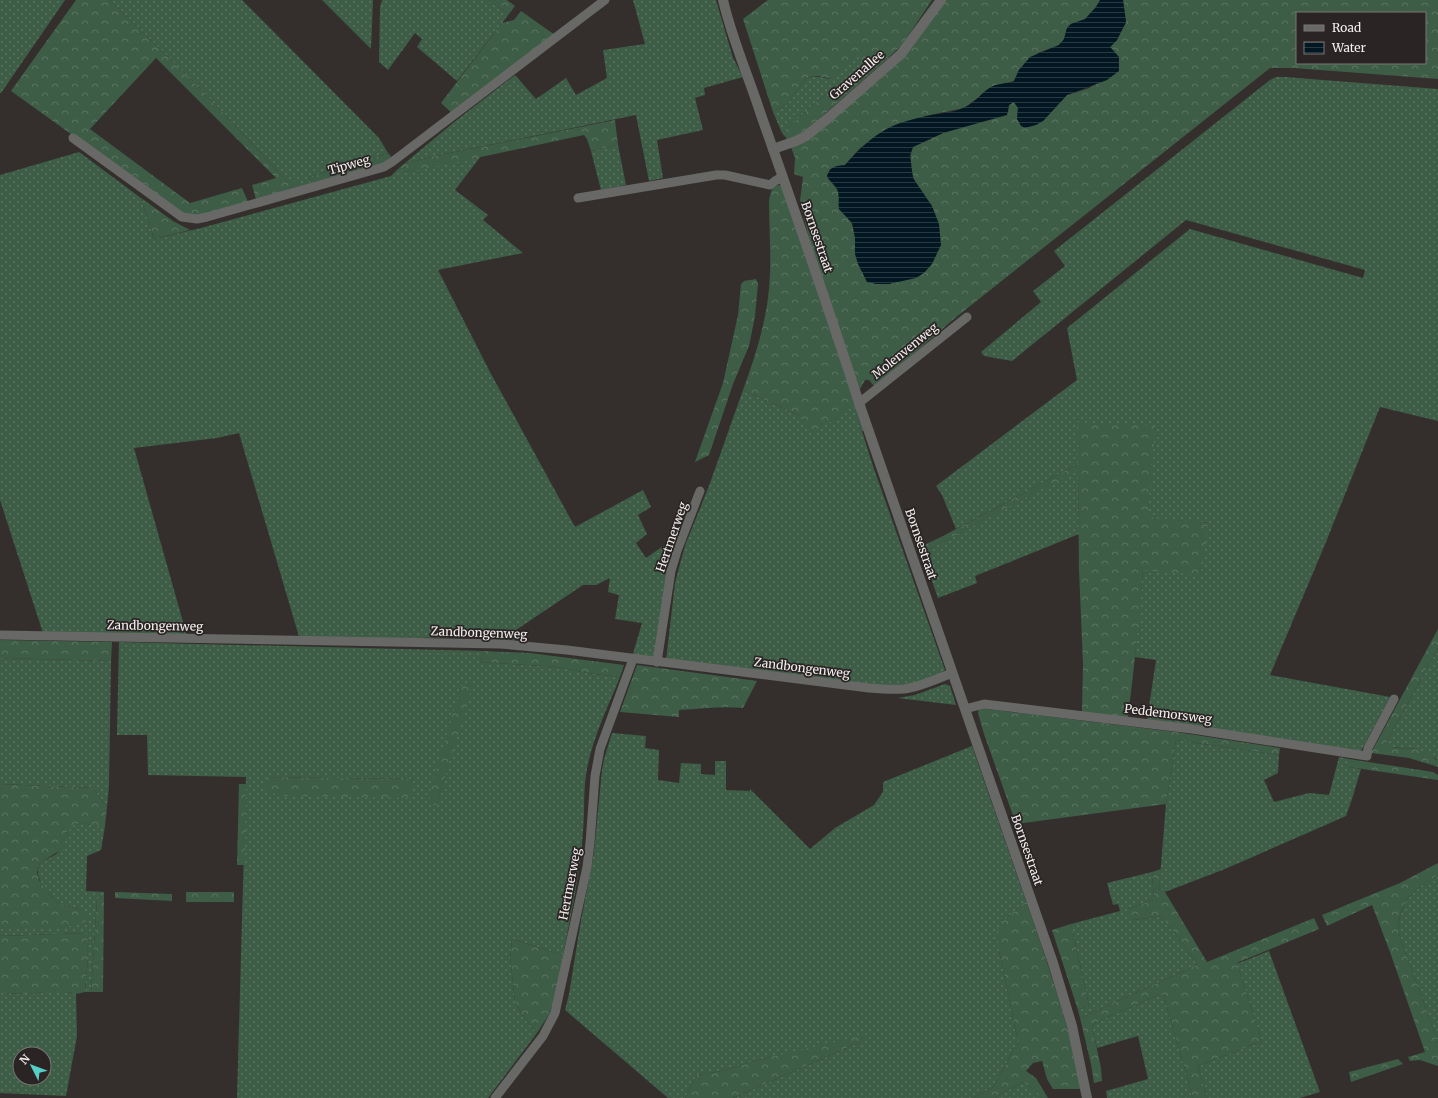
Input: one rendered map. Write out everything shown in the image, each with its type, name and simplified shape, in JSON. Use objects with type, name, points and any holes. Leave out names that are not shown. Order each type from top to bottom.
[{"type":"street","name":"Tipweg","points":[[73,138],[182,217],[197,219],[207,217],[384,167],[605,0]]},
{"type":"street","name":"Bornsestraat","points":[[723,0],[737,47],[1053,964],[1072,1026],[1087,1098]]},
{"type":"street","name":"Gravenallee","points":[[773,149],[806,136],[901,54],[941,0]]},
{"type":"street","points":[[578,198],[716,175],[725,175],[770,185],[782,177]]},
{"type":"street","name":"Molenvenweg","points":[[859,403],[967,317]]},
{"type":"street","name":"Hertmerweg","points":[[657,662],[670,571],[700,490]]},
{"type":"street","name":"Zandbongenweg","points":[[0,635],[501,644],[567,650],[892,690],[918,686],[952,673]]},
{"type":"street","name":"Hertmerweg","points":[[495,1098],[544,1036],[555,1013],[587,867],[595,776],[600,749],[633,659]]},
{"type":"street","name":"Peddemorsweg","points":[[965,709],[984,704],[1192,729],[1367,756],[1368,748],[1394,699]]},
{"type":"green space","points":[[0,0],[65,0],[1,93],[0,93]]},
{"type":"green space","points":[[76,0],[110,0],[199,87],[289,183],[300,180],[303,189],[257,203],[252,185],[276,178],[156,58],[90,129],[190,203],[242,188],[249,204],[188,218],[11,91]]},
{"type":"green space","points":[[110,0],[242,0],[379,138],[388,153],[309,177],[312,186],[303,189],[289,183],[199,87]]},
{"type":"green space","points":[[322,0],[373,0],[371,49]]},
{"type":"green space","points":[[382,0],[487,0],[509,14],[457,81],[417,47],[422,39],[415,33],[388,70],[379,62],[380,7]]},
{"type":"green space","points":[[487,0],[507,0],[515,6],[509,14]]},
{"type":"green space","points":[[633,0],[716,0],[733,58],[743,77],[704,88],[705,95],[695,98],[703,130],[657,140],[663,178],[649,181],[636,115],[405,163],[453,123],[515,75],[536,99],[566,78],[576,95],[607,78],[603,50],[645,44]]},
{"type":"green space","points":[[768,0],[932,0],[902,45],[803,133],[788,140],[782,133],[829,92],[858,73],[864,63],[859,58],[852,57],[833,79],[817,76],[806,79],[786,105],[773,112],[743,19]]},
{"type":"green space","points":[[943,0],[1100,0],[1085,20],[1071,24],[1067,28],[1064,39],[1059,45],[1038,53],[1019,70],[1014,81],[991,87],[964,108],[925,116],[861,147],[845,165],[830,169],[827,176],[838,191],[840,209],[854,227],[855,254],[889,284],[902,280],[917,185],[910,166],[913,147],[943,133],[1008,113],[1009,105],[1014,102],[1018,108],[1017,119],[1043,121],[1067,95],[1087,89],[1098,83],[1115,52],[1110,47],[1117,40],[1126,22],[1123,0],[1438,0],[1438,79],[1294,68],[1270,68],[955,318],[875,387],[869,380],[865,380],[859,391],[819,279],[800,201],[803,177],[794,174],[795,158],[791,147],[905,55]]},
{"type":"green space","points":[[521,11],[555,35],[453,114],[441,103],[502,23],[514,20]]},
{"type":"green space","points":[[856,56],[861,58],[864,63],[858,73],[829,92],[782,133],[773,112],[786,105],[806,79],[821,77],[830,79],[852,57]]},
{"type":"green space","points":[[1276,77],[1438,89],[1438,421],[1380,407],[1326,542],[1270,675],[1390,697],[1361,751],[1147,720],[1156,660],[1135,657],[1143,570],[1208,523],[1148,518],[1078,464],[956,529],[942,495],[936,486],[1077,380],[1067,328],[1190,229],[1363,278],[1365,270],[1186,220],[1012,361],[984,356],[981,352],[1041,302],[1033,291],[1065,266],[1054,251],[1270,80]]},
{"type":"green space","points":[[615,120],[618,145],[591,151],[584,135],[425,169],[406,172],[399,168],[405,163],[445,154]]},
{"type":"green space","points":[[618,145],[626,185],[601,190],[591,151]]},
{"type":"green space","points":[[79,152],[141,198],[154,239],[201,228],[391,176],[399,168],[406,172],[481,156],[455,190],[488,215],[483,220],[523,253],[438,270],[490,372],[575,527],[643,490],[651,507],[638,515],[647,534],[636,543],[646,558],[682,533],[655,659],[632,657],[642,623],[615,619],[619,595],[608,592],[610,578],[596,585],[583,585],[513,632],[515,641],[467,637],[300,640],[239,433],[217,438],[134,448],[187,636],[43,633],[0,500],[0,175]]},
{"type":"green space","points":[[388,153],[394,160],[312,186],[309,177]]},
{"type":"green space","points":[[780,185],[783,188],[866,430],[862,431],[852,401],[834,420],[812,432],[801,416],[743,390],[765,318],[770,273],[769,200],[773,188]]},
{"type":"green space","points":[[141,198],[173,221],[190,230],[154,239]]},
{"type":"green space","points":[[756,279],[758,284],[755,316],[749,346],[733,384],[709,455],[695,462],[723,383],[738,315],[741,284],[744,281]]},
{"type":"green space","points":[[743,390],[801,416],[834,420],[852,400],[874,469],[945,670],[939,675],[904,689],[666,660],[675,583],[681,560]]},
{"type":"green space","points":[[1077,422],[1155,426],[1148,517],[1208,523],[1201,575],[1143,570],[1139,622],[1128,718],[1082,712],[1083,664],[1079,570],[1078,470],[922,553],[920,547],[1078,464]]},
{"type":"green space","points":[[1078,469],[1079,534],[975,576],[977,583],[938,598],[922,553]]},
{"type":"green space","points":[[1438,629],[1438,648],[1385,745],[1396,748],[1420,750],[1437,760],[1432,765],[1409,758],[1371,753]]},
{"type":"green space","points":[[0,640],[112,642],[111,661],[0,658]]},
{"type":"green space","points":[[119,642],[484,651],[480,662],[558,667],[587,673],[620,677],[597,734],[587,769],[580,863],[563,955],[512,939],[510,957],[515,1001],[522,1015],[537,1033],[488,1098],[237,1098],[246,777],[148,775],[147,735],[117,735]],"holes":[[[461,686],[448,766],[436,807]],[[266,777],[413,779],[409,798]]]},
{"type":"green space","points":[[1438,648],[1438,767],[1432,765],[1437,759],[1415,749],[1389,747],[1385,745]]},
{"type":"green space","points":[[484,651],[530,653],[624,665],[620,677],[587,673],[558,667],[480,662]]},
{"type":"green space","points":[[0,658],[111,661],[109,786],[107,807],[93,788],[0,784]]},
{"type":"green space","points":[[637,665],[757,681],[743,708],[719,707],[679,710],[679,717],[620,712]]},
{"type":"green space","points":[[473,684],[436,807],[430,801],[430,791],[461,686]]},
{"type":"green space","points":[[945,684],[950,686],[956,705],[898,698],[915,695]]},
{"type":"green space","points":[[979,708],[1176,732],[1280,748],[1279,755],[1176,740],[1166,804],[1016,824],[984,734],[978,713]]},
{"type":"green space","points":[[612,733],[646,736],[645,748],[659,750],[658,780],[679,783],[681,763],[701,764],[701,774],[715,775],[715,761],[726,761],[726,790],[750,791],[750,789],[810,849],[835,828],[874,805],[883,792],[883,782],[972,746],[1026,901],[1001,923],[999,950],[1018,1042],[993,1087],[973,1098],[733,1098],[860,1042],[766,1058],[721,1071],[697,1075],[685,1098],[668,1098],[565,1010],[594,852],[602,770]]},
{"type":"green space","points":[[1176,740],[1279,755],[1278,773],[1264,780],[1274,802],[1309,793],[1329,795],[1339,757],[1349,759],[1349,767],[1361,769],[1346,816],[1225,869],[1165,892],[1159,889],[1166,804]]},
{"type":"green space","points":[[1349,759],[1433,772],[1438,775],[1438,780],[1349,767]]},
{"type":"green space","points":[[266,777],[413,779],[410,798],[287,796],[265,792]]},
{"type":"green space","points":[[0,784],[93,788],[107,807],[105,826],[94,826],[82,822],[74,825],[67,832],[65,845],[62,849],[40,863],[37,872],[39,880],[51,896],[58,902],[88,913],[86,921],[79,924],[57,927],[0,926]]},
{"type":"green space","points":[[239,784],[246,784],[245,865],[237,865]]},
{"type":"green space","points":[[82,822],[94,826],[105,826],[101,850],[87,856],[86,891],[104,892],[104,897],[97,899],[91,992],[85,992],[88,957],[86,933],[0,936],[0,926],[66,926],[82,910],[63,905],[55,900],[41,882],[38,873],[40,863],[58,852],[69,829],[76,823]]},
{"type":"green space","points":[[1438,863],[1438,875],[1421,886],[1404,904],[1399,921],[1398,932],[1438,1042],[1438,1066],[1420,1060],[1410,1061],[1408,1057],[1425,1052],[1372,905],[1327,926],[1322,915],[1400,883]]},
{"type":"green space","points":[[1161,869],[1159,889],[1165,892],[1207,962],[1314,918],[1319,929],[1237,964],[1262,1041],[1198,1066],[1207,1098],[1193,1098],[1163,993],[1101,1020],[1092,1026],[1101,1068],[1102,1081],[1094,1083],[1080,1018],[1197,965],[1161,916],[1134,920],[1127,909],[1154,900],[1152,872]]},
{"type":"green space","points":[[1152,872],[1154,900],[1127,909],[1134,920],[1161,916],[1197,965],[1080,1018],[1078,1010],[1089,1005],[1071,924],[1120,911],[1118,904],[1113,905],[1107,883]]},
{"type":"green space","points":[[1438,875],[1438,1042],[1398,932],[1399,921],[1404,904],[1421,886]]},
{"type":"green space","points":[[115,892],[172,894],[172,901],[115,898]]},
{"type":"green space","points":[[186,892],[234,892],[234,902],[186,902]]},
{"type":"green space","points":[[104,897],[103,992],[91,992],[97,899]]},
{"type":"green space","points":[[1026,901],[1057,994],[1083,1089],[1053,1089],[1047,1079],[1042,1061],[1033,1063],[1026,1071],[1036,1078],[1048,1098],[1037,1098],[1037,1092],[1023,1082],[993,1098],[973,1098],[993,1087],[1018,1042],[999,950],[997,932],[1001,923]]},
{"type":"green space","points":[[1071,924],[1089,1005],[1078,1010],[1052,930]]},
{"type":"green space","points":[[86,933],[88,957],[85,992],[76,994],[68,992],[43,992],[31,994],[0,993],[0,936]]},
{"type":"green space","points":[[512,939],[563,955],[557,991],[550,1013],[537,1033],[522,1015],[515,1001],[510,957]]},
{"type":"green space","points":[[1269,951],[1320,1092],[1300,1098],[1207,1098],[1198,1066],[1262,1041],[1237,964]]},
{"type":"green space","points":[[43,992],[68,992],[76,994],[77,1036],[66,1096],[0,1093],[0,993],[31,994]]},
{"type":"green space","points":[[1163,993],[1193,1098],[1107,1098],[1106,1091],[1148,1079],[1138,1036],[1097,1048],[1092,1026],[1101,1020]]},
{"type":"green space","points":[[869,1034],[860,1042],[733,1098],[685,1098],[697,1075],[721,1071],[766,1058]]},
{"type":"green space","points":[[1398,1059],[1403,1064],[1351,1082],[1349,1072]]},
{"type":"green space","points":[[1023,1082],[1037,1092],[1037,1098],[993,1098]]},
{"type":"water","points":[[1100,0],[1123,0],[1126,22],[1117,40],[1110,47],[1119,57],[1119,71],[1107,80],[1067,95],[1043,121],[1036,125],[1025,128],[1021,126],[1017,119],[1018,108],[1014,102],[1009,105],[1007,115],[943,133],[913,147],[910,155],[913,178],[932,206],[939,224],[941,245],[932,264],[924,273],[916,278],[889,284],[867,282],[855,254],[855,238],[852,223],[839,209],[837,189],[827,176],[830,170],[836,166],[845,165],[872,138],[891,127],[913,119],[959,110],[971,104],[989,88],[998,84],[1014,81],[1019,70],[1030,57],[1059,45],[1064,39],[1067,28],[1071,24],[1085,19]]}]
